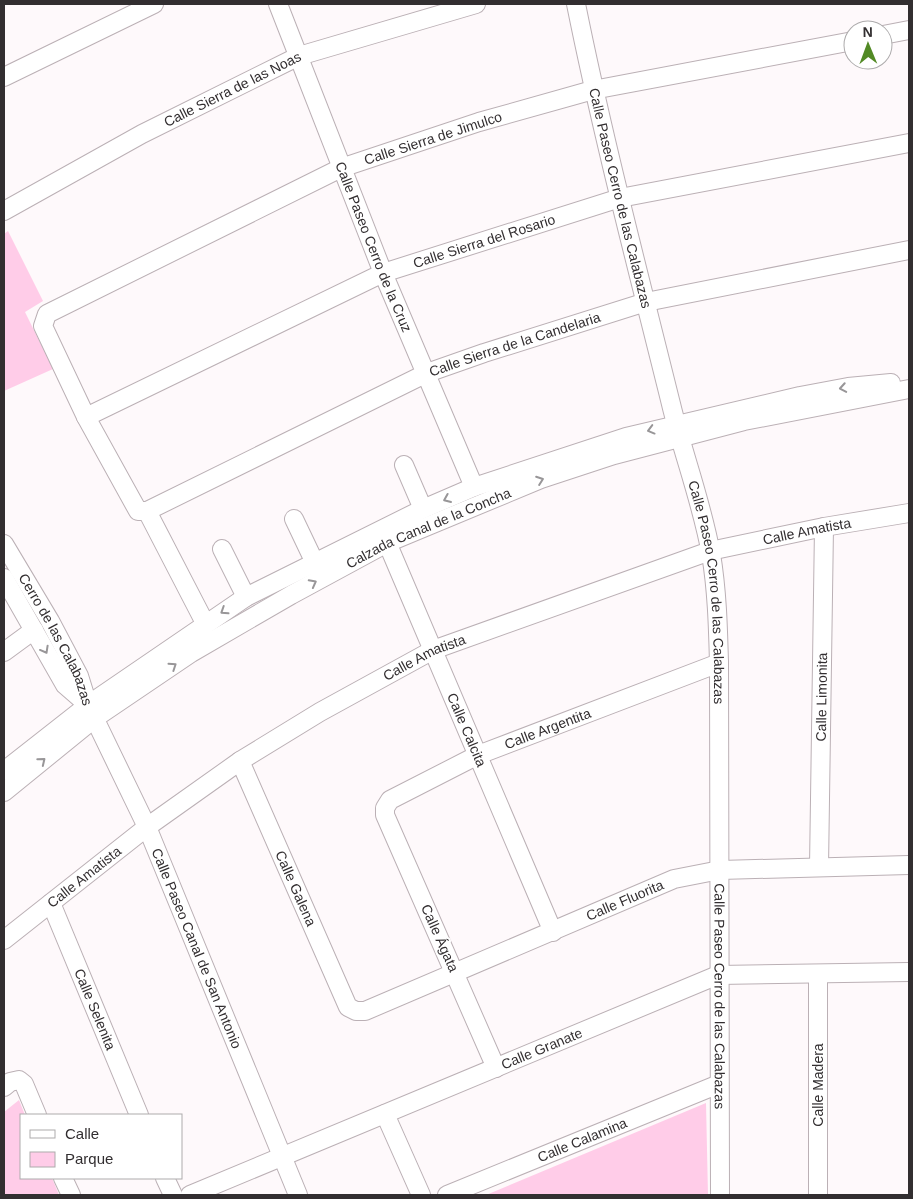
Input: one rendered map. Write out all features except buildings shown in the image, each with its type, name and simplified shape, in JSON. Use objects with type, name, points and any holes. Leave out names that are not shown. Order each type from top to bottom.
[{"type":"street","points":[[4,77],[154,4]]},
{"type":"street","name":"Calle Paseo Cerro de la Cruz","points":[[278,4],[383,273],[474,488]]},
{"type":"street","name":"Calle Sierra de las Noas","points":[[4,211],[142,134],[298,56],[476,4]]},
{"type":"street","name":"Calle Paseo Cerro de las Calabazas","points":[[576,4],[593,90],[677,430],[710,551],[718,611],[720,1195]]},
{"type":"street","points":[[893,33],[909,30]]},
{"type":"street","name":"Calle Sierra de Jimulco","points":[[86,417],[43,326],[47,314],[342,168],[479,122],[593,90],[843,43]]},
{"type":"street","name":"Calle Sierra del Rosario","points":[[86,417],[383,273],[620,198],[909,143]]},
{"type":"street","name":"Calle Sierra de la Candelaria","points":[[147,511],[426,373],[554,329],[646,302],[909,250]]},
{"type":"street","name":"Calzada Canal de la Concha","points":[[4,792],[91,712],[290,595],[423,509],[474,488],[574,453],[677,430],[848,387],[882,383],[909,384]]},
{"type":"street","name":"Calzada Canal de la Concha","points":[[4,771],[91,712],[205,623],[246,597],[314,561],[677,430],[909,389]]},
{"type":"street","points":[[86,417],[138,511],[147,511],[205,623]]},
{"type":"street","points":[[404,465],[423,509]]},
{"type":"street","name":"Calle Amatista","points":[[4,940],[147,827],[240,761],[320,712],[433,650],[710,551],[824,527],[909,513]]},
{"type":"street","points":[[294,519],[314,561]]},
{"type":"street","name":"Calle Limonita","points":[[819,867],[824,527]]},
{"type":"street","name":"Calle Calcita","points":[[384,535],[553,932]]},
{"type":"street","name":"Cerro de las Calabazas","points":[[4,544],[50,621],[75,668],[91,712]]},
{"type":"street","points":[[222,548],[246,597]]},
{"type":"street","name":"Cerro de las Calabazas","points":[[4,578],[65,685],[91,712]]},
{"type":"street","points":[[4,652],[34,630]]},
{"type":"street","name":"Calle Argentita","points":[[386,808],[390,800],[478,756],[719,663]]},
{"type":"street","name":"Calle Paseo Canal de San Antonio","points":[[91,712],[147,827],[298,1195]]},
{"type":"street","name":"Calle Galena","points":[[240,761],[348,1007],[356,1011]]},
{"type":"street","name":"Calle Ágata","points":[[386,808],[385,815],[496,1068]]},
{"type":"street","name":"Calle Fluorita","points":[[356,1011],[365,1011],[674,879],[720,870],[909,865]]},
{"type":"street","name":"Calle Selenita","points":[[51,903],[139,1114]]},
{"type":"street","name":"Calle Granate","points":[[190,1195],[718,975],[909,972]]},
{"type":"street","name":"Calle Madera","points":[[818,974],[818,1195]]},
{"type":"street","points":[[11,1084],[24,1084],[37,1114]]},
{"type":"street","name":"Calle Calamina","points":[[447,1195],[719,1084]]},
{"type":"street","points":[[385,1114],[421,1195]]},
{"type":"street","points":[[63,1179],[70,1195]]},
{"type":"street","points":[[165,1179],[173,1195]]},
{"type":"green space","points":[[8,231],[43,301],[25,312],[53,369],[4,391],[4,234]]},
{"type":"green space","points":[[19,1100],[25,1114],[20,1114],[20,1179],[52,1179],[59,1195],[4,1195],[4,1112]]},
{"type":"green space","points":[[706,1103],[708,1195],[486,1195]]}]
